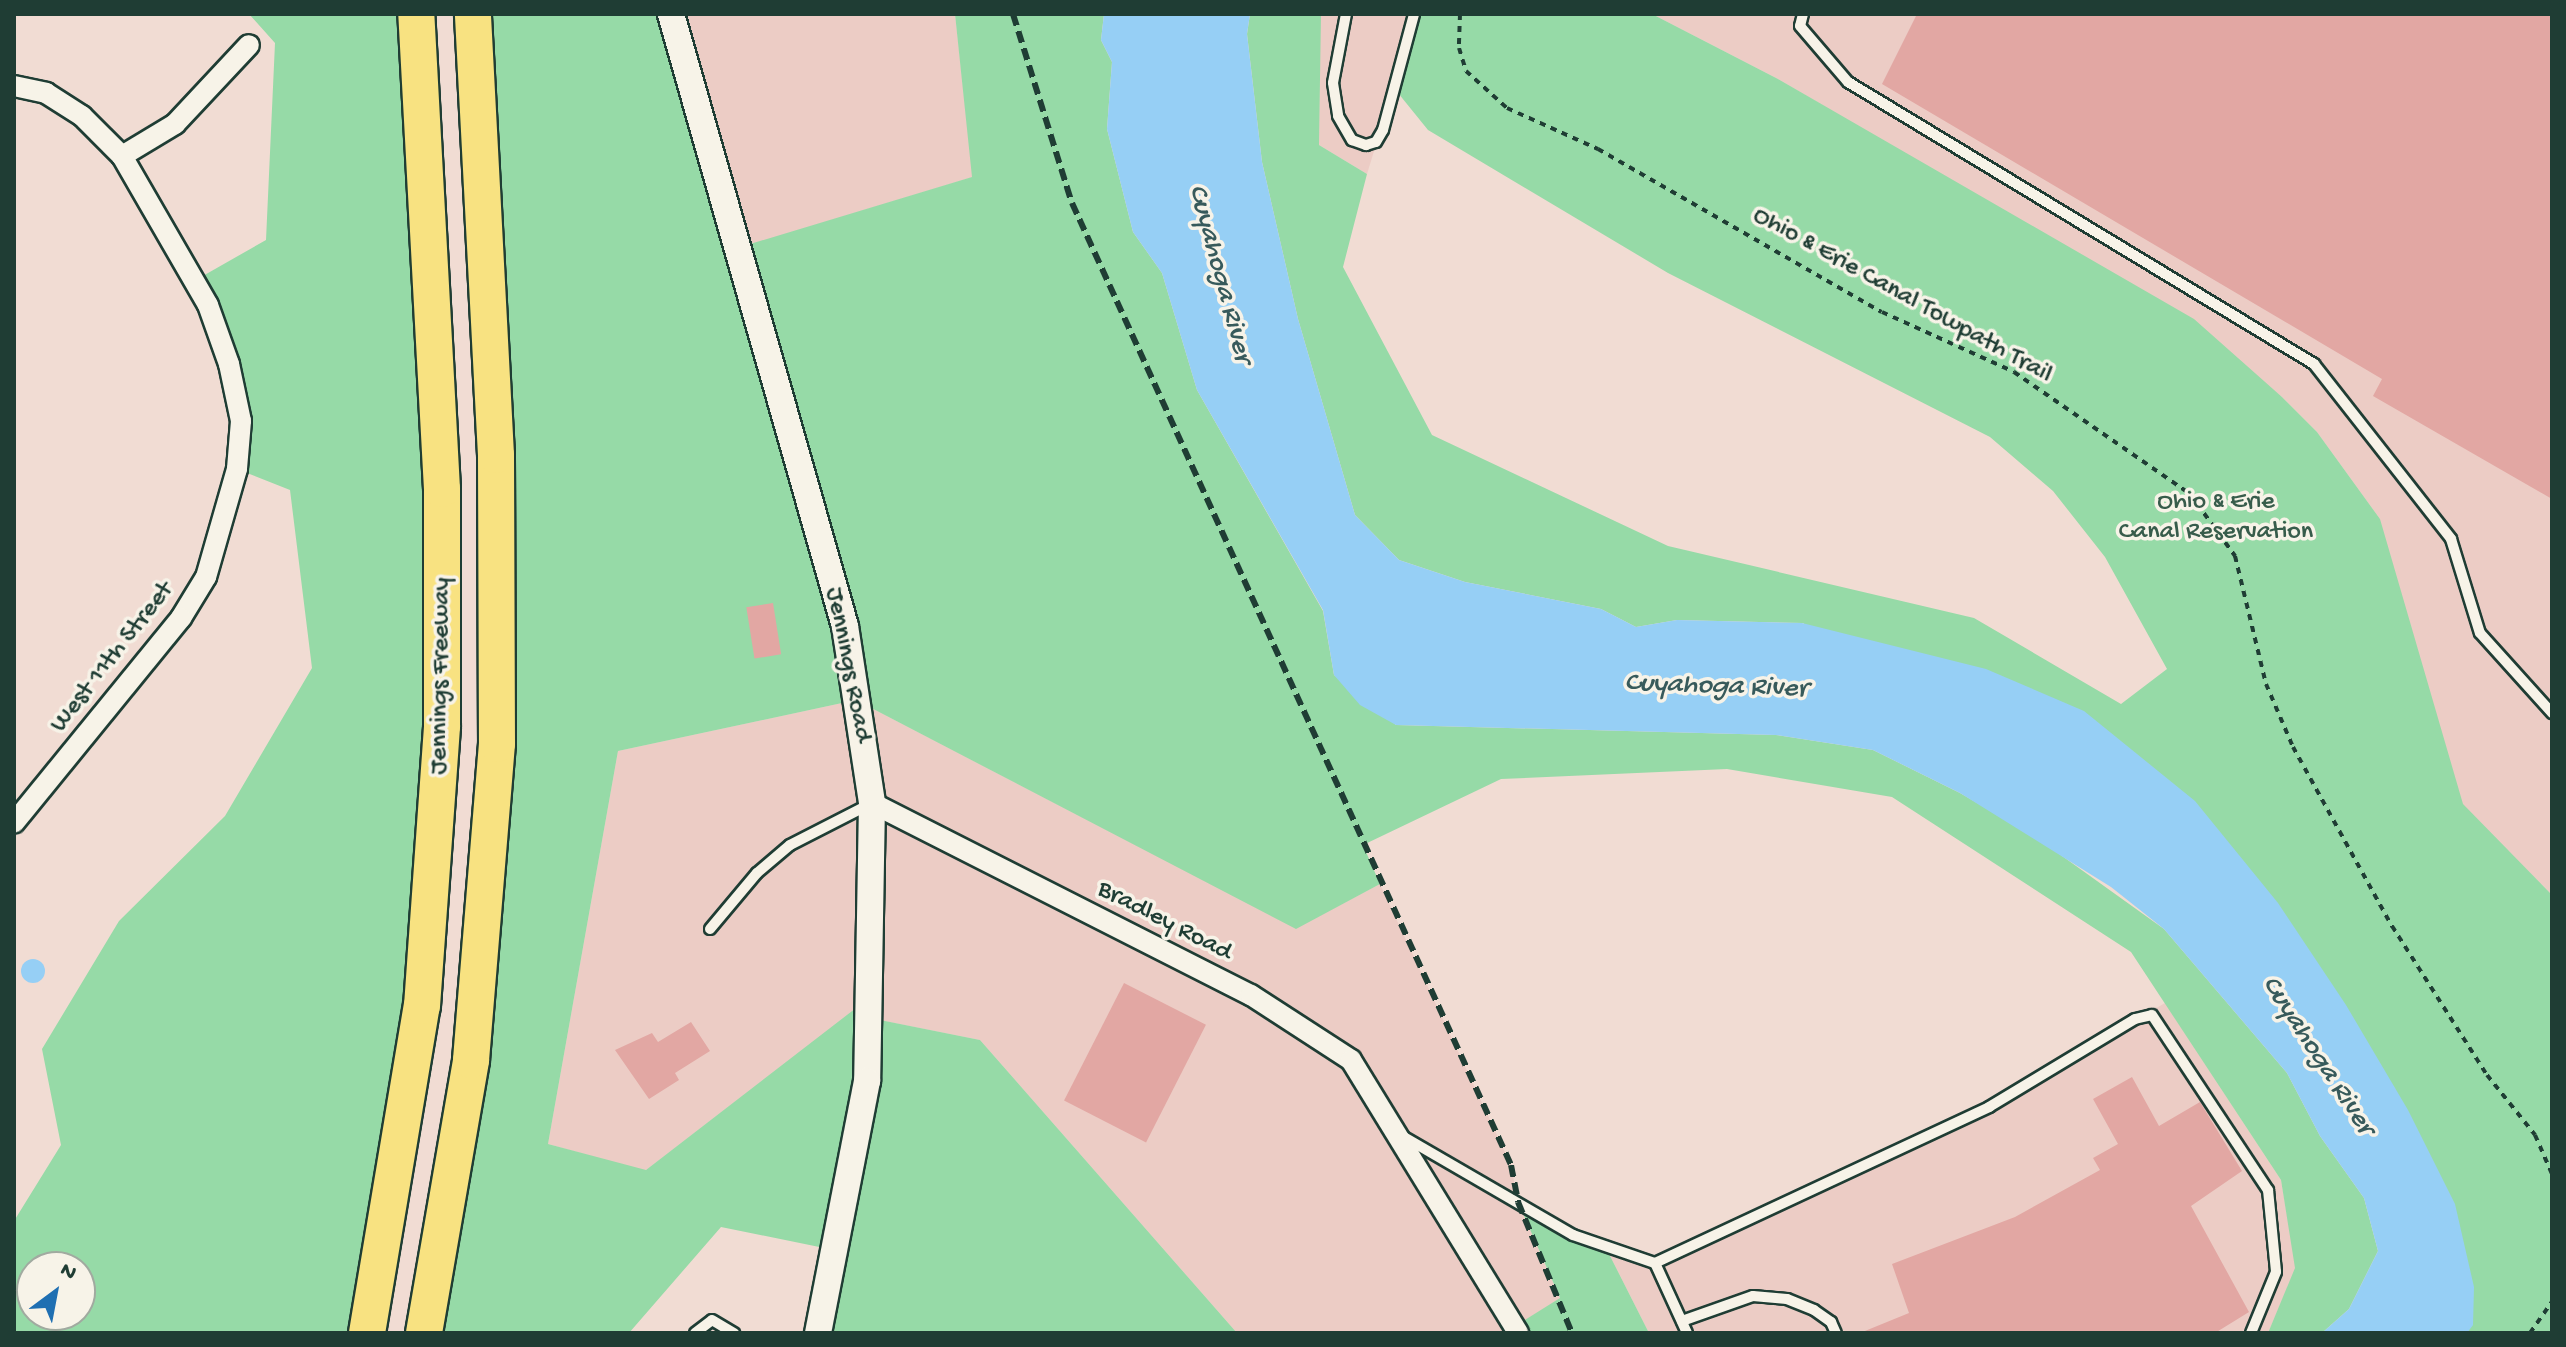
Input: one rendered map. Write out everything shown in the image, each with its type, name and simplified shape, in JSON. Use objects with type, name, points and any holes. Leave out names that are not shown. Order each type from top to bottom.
[{"type":"highway","name":"Jennings Freeway","points":[[367,1333],[422,1006],[442,726],[440,433],[416,14]]},
{"type":"highway","name":"Jennings Freeway","points":[[424,1333],[471,1060],[497,744],[496,455],[473,14]]},
{"type":"street","name":"Jennings Road","points":[[671,14],[845,626],[872,803],[867,1081],[818,1333]]},
{"type":"street","points":[[122,156],[175,124],[249,45]]},
{"type":"street","name":"West 11th Street","points":[[14,86],[46,93],[82,116],[122,156],[208,305],[229,364],[241,421],[237,469],[206,577],[181,618],[14,823]]},
{"type":"street","name":"Bradley Road","points":[[872,803],[1251,995],[1351,1060],[1518,1333]]},
{"type":"lane","points":[[1346,14],[1333,83],[1338,116],[1352,140],[1366,145],[1376,142],[1383,130],[1414,14]]},
{"type":"lane","points":[[1803,14],[1800,26],[1848,82],[2314,364],[2451,539],[2480,633],[2552,713]]},
{"type":"lane","points":[[710,929],[757,873],[790,845],[872,803]]},
{"type":"lane","points":[[1687,1333],[1655,1263],[1989,1107],[2135,1019],[2152,1015],[2268,1190],[2276,1272],[2251,1333]]},
{"type":"lane","name":"Bradley Road","points":[[1396,1132],[1573,1235],[1655,1263]]},
{"type":"lane","points":[[1682,1321],[1753,1296],[1787,1299],[1814,1310],[1831,1322],[1836,1333]]},
{"type":"lane","points":[[695,1333],[712,1320],[734,1333]]},
{"type":"path","name":"Ohio & Erie Canal Towpath Trail","points":[[1460,14],[1459,48],[1466,71],[1507,108],[1598,149],[1882,312],[2014,372],[2190,494],[2235,556],[2266,684],[2293,747],[2392,926],[2487,1075],[2535,1135],[2552,1174]]},
{"type":"path","points":[[2530,1333],[2552,1301]]},
{"type":"shaded area","points":[[671,14],[955,14],[973,177],[737,249]]},
{"type":"shaded area","points":[[1320,14],[1416,14],[1367,174],[1319,145]]},
{"type":"shaded area","points":[[1652,14],[2552,14],[2552,895],[2378,719],[2380,519],[2317,432],[2282,397],[2192,323],[1778,79]]},
{"type":"shaded area","points":[[856,700],[1296,928],[1380,884],[1511,1165],[1518,1202],[1560,1299],[1504,1333],[1237,1333],[980,1040],[869,1018],[869,999],[645,1171],[548,1144],[618,751]]},
{"type":"shaded area","points":[[2165,1003],[2281,1180],[2296,1268],[2268,1333],[1649,1333],[1605,1246],[1655,1263],[1976,1113]]},
{"type":"green space","points":[[249,14],[416,14],[442,726],[367,1333],[14,1333],[14,1221],[61,1145],[42,1049],[119,921],[225,816],[312,668],[290,490],[237,469],[241,421],[194,281],[266,240],[275,43]]},
{"type":"green space","points":[[473,14],[671,14],[737,248],[972,177],[955,14],[1104,14],[1101,40],[1112,62],[1107,129],[1133,232],[1162,273],[1197,390],[1323,611],[1334,675],[1396,725],[1776,735],[1873,750],[1960,793],[2037,838],[2164,929],[2287,1073],[2320,1136],[2364,1198],[2378,1251],[2349,1309],[2322,1333],[2268,1333],[2295,1268],[2281,1180],[2131,952],[1892,797],[1727,769],[1501,779],[1363,845],[1380,884],[1296,929],[856,700],[618,751],[548,1144],[646,1170],[869,998],[870,1018],[980,1040],[1237,1333],[818,1333],[834,1250],[721,1227],[629,1333],[424,1333],[488,894]]},
{"type":"green space","name":"Ohio & Erie Canal Reservation","points":[[1250,14],[1321,14],[1319,145],[1367,174],[1343,267],[1432,435],[1668,546],[1974,618],[2121,704],[2167,669],[2105,557],[2053,491],[1990,437],[1668,273],[1428,130],[1394,88],[1414,14],[1652,14],[1778,79],[2194,319],[2317,432],[2380,519],[2463,804],[2552,895],[2552,1333],[2462,1333],[2377,1085],[1803,623],[1677,620],[1636,627],[1601,609],[1465,582],[1399,560],[1355,515],[1298,319],[1262,162],[1247,34]]},
{"type":"green space","points":[[1518,1202],[1605,1246],[1649,1333],[1504,1333],[1560,1298]]},
{"type":"water","name":"Cuyahoga River","points":[[1104,14],[1250,14],[1247,34],[1262,162],[1298,319],[1355,515],[1399,560],[1465,582],[1601,609],[1636,627],[1677,620],[1802,623],[1986,669],[2084,711],[2195,801],[2278,903],[2346,1005],[2408,1110],[2455,1204],[2474,1287],[2473,1325],[2467,1333],[2322,1333],[2349,1309],[2378,1251],[2364,1198],[2320,1136],[2287,1073],[2164,929],[2111,887],[1960,793],[1873,750],[1776,735],[1396,725],[1360,705],[1334,675],[1323,610],[1197,390],[1162,273],[1133,232],[1107,129],[1112,62],[1101,40]]},
{"type":"water","points":[[33,959],[42,962],[45,971],[42,980],[33,983],[24,980],[21,971],[24,962]]},
{"type":"building","points":[[1917,14],[2552,14],[2552,499],[2373,396],[2382,379],[1882,84]]},
{"type":"building","points":[[773,603],[781,654],[754,659],[746,607]]},
{"type":"building","points":[[1124,983],[1206,1025],[1146,1142],[1064,1101]]},
{"type":"building","points":[[691,1022],[710,1051],[675,1073],[679,1080],[649,1099],[615,1050],[652,1033],[658,1042]]},
{"type":"building","points":[[2132,1077],[2159,1126],[2200,1102],[2242,1171],[2191,1206],[2249,1312],[2215,1333],[1860,1333],[1909,1313],[1892,1264],[2015,1217],[2100,1170],[2093,1158],[2118,1144],[2093,1099]]},
{"type":"railway","points":[[1013,14],[1072,203],[1511,1165],[1518,1202],[1572,1333]]}]
